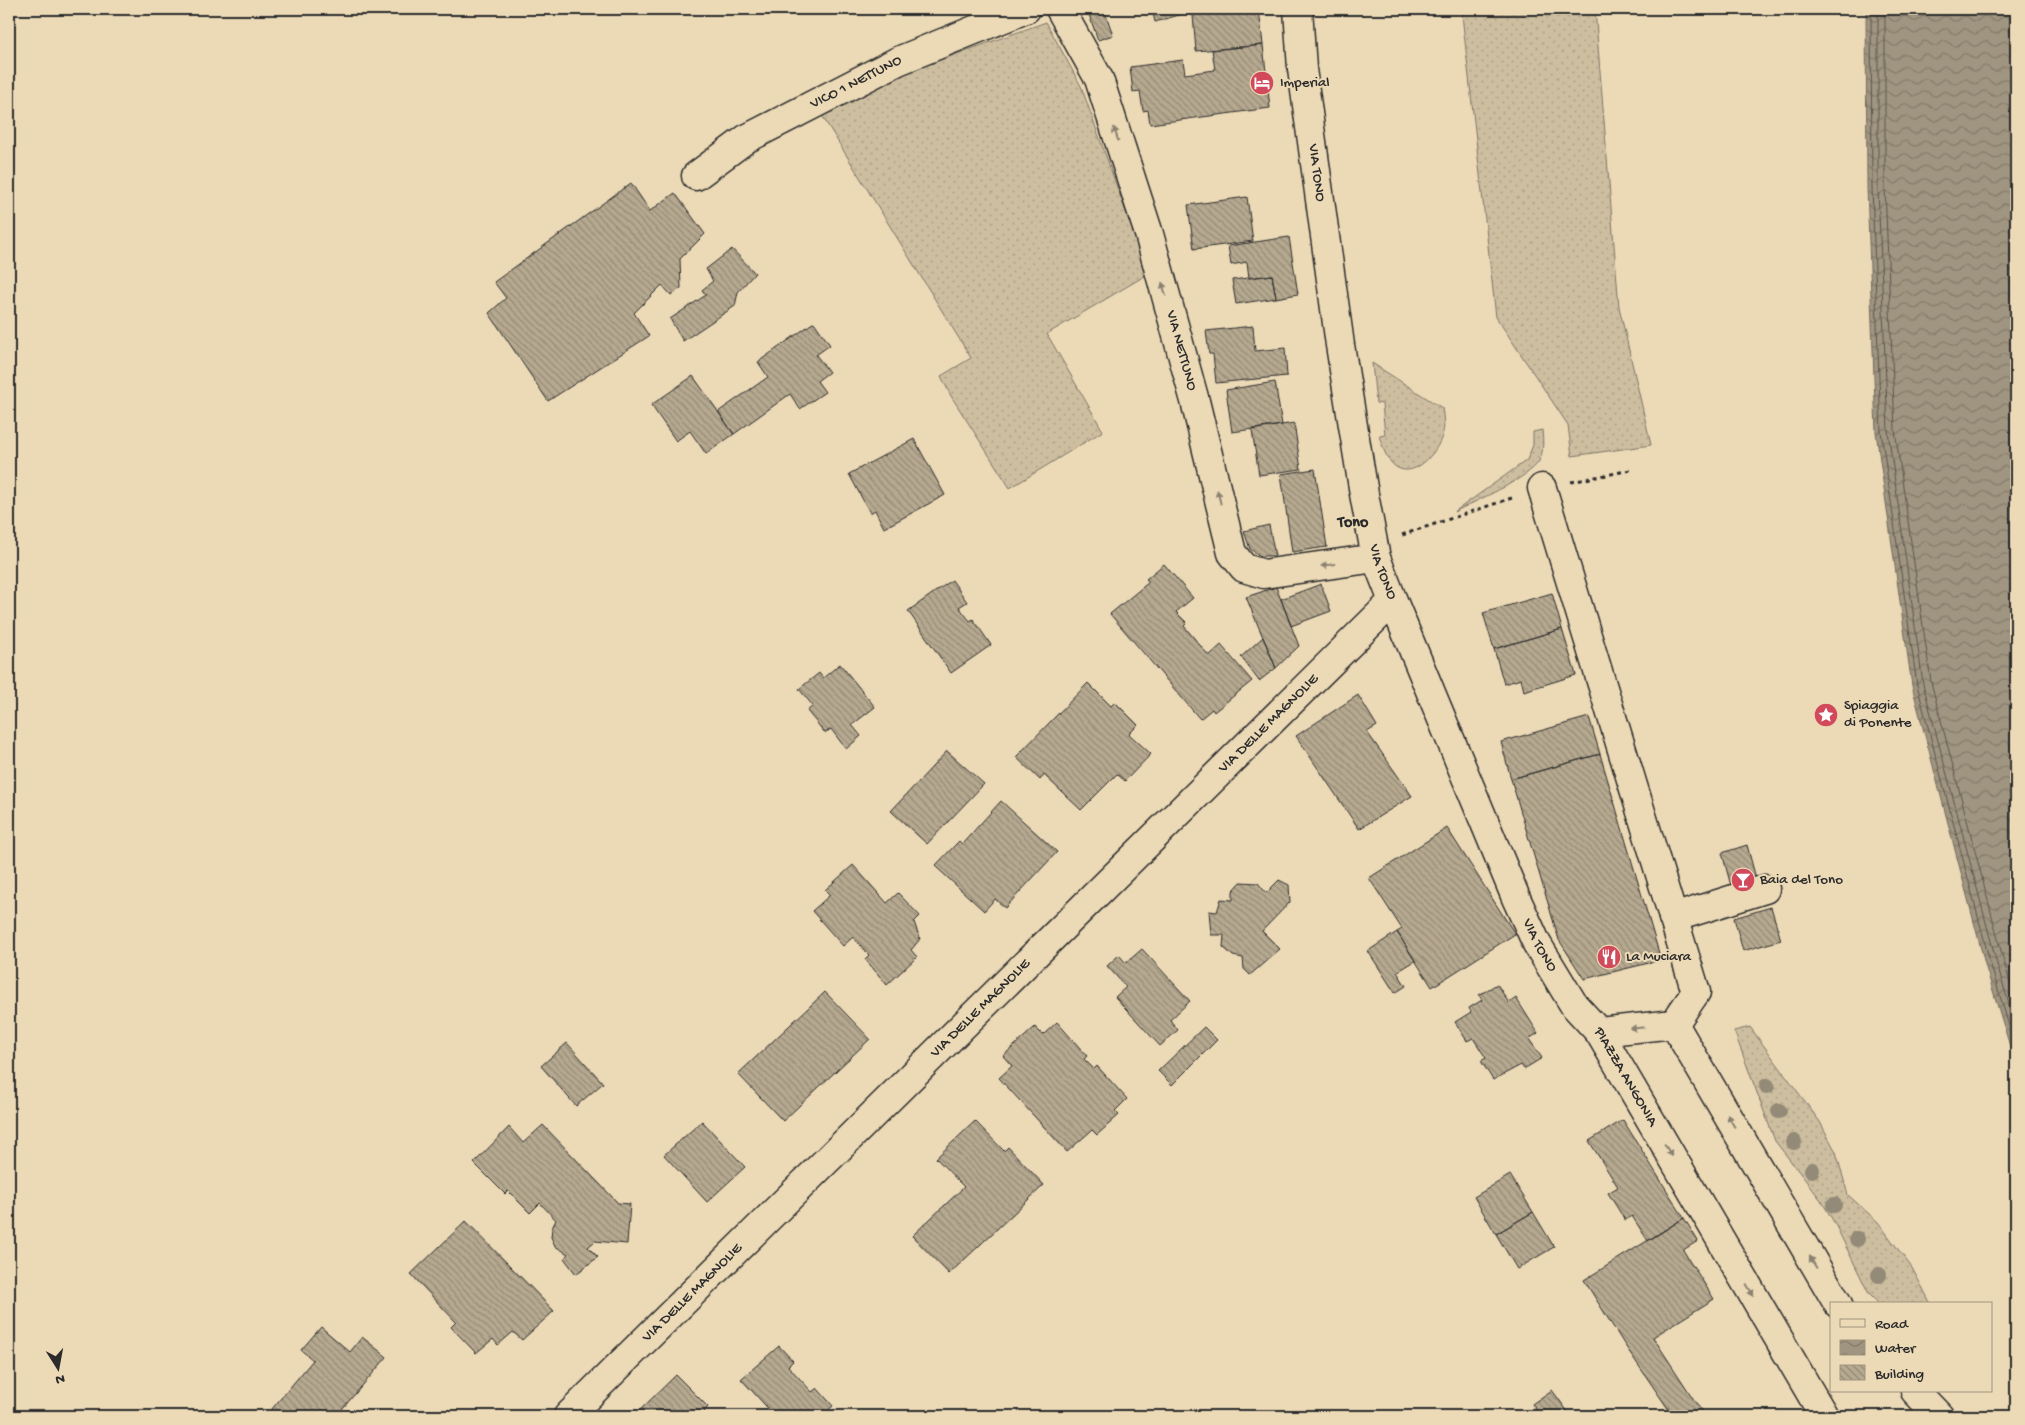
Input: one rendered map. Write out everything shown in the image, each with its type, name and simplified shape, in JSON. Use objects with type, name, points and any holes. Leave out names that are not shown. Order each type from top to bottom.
[{"type":"street","name":"VICO 1 NETTUNO","points":[[696,176],[746,139],[864,78],[898,61],[1026,9]]},
{"type":"street","name":"VIA NETTUNO","points":[[1060,9],[1098,79],[1146,225],[1196,401],[1232,554],[1244,568],[1264,574],[1375,551]]},
{"type":"street","name":"VIA TONO","points":[[1298,9],[1302,69],[1340,345],[1375,551],[1393,601],[1516,898],[1537,944],[1574,1005],[1599,1032]]},
{"type":"street","points":[[1542,488],[1696,992],[1674,1024],[1837,1302]]},
{"type":"street","name":"VIA DELLE MAGNOLIE","points":[[568,1416],[1393,601]]},
{"type":"street","points":[[1673,918],[1765,889]]},
{"type":"street","name":"PIAZZA ANGONIA","points":[[1674,1024],[1599,1032],[1824,1416]]},
{"type":"street","points":[[1916,1392],[1939,1416]]},
{"type":"path","points":[[1375,551],[1542,488],[1631,470]]},
{"type":"shaded area","points":[[1476,9],[1595,9],[1619,307],[1651,445],[1572,456],[1568,425],[1496,317],[1462,15]]},
{"type":"shaded area","points":[[1046,22],[1081,86],[1148,274],[1047,334],[1103,431],[1010,488],[951,396],[941,376],[971,358],[821,114],[907,72]]},
{"type":"shaded area","points":[[1372,363],[1442,408],[1444,429],[1441,439],[1432,454],[1419,466],[1404,470],[1396,467],[1387,457],[1379,436],[1385,435],[1382,404],[1376,403]]},
{"type":"shaded area","points":[[1542,430],[1542,453],[1534,468],[1513,482],[1454,512],[1527,460],[1533,445],[1533,432]]},
{"type":"shaded area","points":[[1750,1027],[1820,1122],[1836,1152],[1848,1195],[1878,1222],[1912,1268],[1930,1302],[1877,1302],[1869,1294],[1835,1224],[1821,1200],[1775,1141],[1734,1031]]},
{"type":"water","points":[[1866,9],[2016,9],[2016,1066],[1986,968],[1912,686],[1876,432],[1867,188]]},
{"type":"building","points":[[1087,9],[1104,9],[1113,35],[1098,40]]},
{"type":"building","points":[[1152,9],[1200,9],[1155,22]]},
{"type":"building","points":[[1206,9],[1259,9],[1207,14]]},
{"type":"building","points":[[1259,9],[1263,45],[1196,51],[1193,15]]},
{"type":"building","points":[[1263,45],[1270,108],[1150,124],[1148,110],[1143,111],[1140,91],[1133,92],[1130,67],[1183,60],[1185,74],[1215,70],[1212,50]]},
{"type":"building","points":[[631,183],[650,211],[675,193],[705,234],[680,259],[681,288],[671,295],[662,285],[634,313],[649,336],[548,401],[489,313],[506,298],[494,282]]},
{"type":"building","points":[[1247,197],[1253,241],[1194,249],[1188,205]]},
{"type":"building","points":[[1289,237],[1298,294],[1276,298],[1272,275],[1249,278],[1247,262],[1231,265],[1228,246]]},
{"type":"building","points":[[732,249],[755,273],[738,292],[735,306],[683,341],[670,319],[706,295],[702,290],[713,281],[706,269]]},
{"type":"building","points":[[1272,275],[1276,298],[1236,304],[1232,280]]},
{"type":"building","points":[[814,322],[830,345],[816,355],[829,372],[817,381],[825,392],[800,409],[790,394],[734,434],[718,412],[768,377],[758,362]]},
{"type":"building","points":[[1253,326],[1255,351],[1285,348],[1287,376],[1216,383],[1213,354],[1209,354],[1206,331]]},
{"type":"building","points":[[693,376],[734,434],[706,454],[690,431],[676,441],[651,405]]},
{"type":"building","points":[[1275,382],[1282,425],[1232,432],[1226,390]]},
{"type":"building","points":[[1294,423],[1301,469],[1259,475],[1252,430]]},
{"type":"building","points":[[914,439],[945,495],[884,528],[875,510],[870,513],[849,474]]},
{"type":"building","points":[[1315,469],[1327,547],[1292,552],[1281,474]]},
{"type":"building","points":[[1269,525],[1275,556],[1260,556],[1250,549],[1244,531]]},
{"type":"building","points":[[1164,564],[1193,598],[1176,612],[1187,623],[1184,626],[1209,656],[1221,645],[1252,681],[1214,712],[1212,709],[1200,719],[1110,614],[1149,582],[1146,579]]},
{"type":"building","points":[[952,580],[967,602],[959,607],[970,621],[973,619],[991,645],[951,673],[908,611]]},
{"type":"building","points":[[1321,584],[1331,611],[1291,626],[1281,599]]},
{"type":"building","points":[[1276,587],[1299,646],[1276,668],[1246,597]]},
{"type":"building","points":[[1552,593],[1562,629],[1494,649],[1483,613]]},
{"type":"building","points":[[1562,629],[1576,675],[1524,691],[1521,679],[1504,684],[1494,649]]},
{"type":"building","points":[[1263,637],[1276,668],[1259,681],[1241,657]]},
{"type":"building","points":[[840,664],[875,707],[852,725],[861,736],[846,749],[831,729],[825,733],[807,711],[813,706],[799,689],[819,673],[823,678]]},
{"type":"building","points":[[1088,683],[1111,706],[1115,702],[1138,725],[1129,734],[1151,754],[1125,781],[1117,774],[1081,810],[1044,775],[1040,780],[1016,757]]},
{"type":"building","points":[[1358,695],[1377,726],[1367,732],[1412,796],[1359,829],[1296,736]]},
{"type":"building","points":[[1589,717],[1600,754],[1511,779],[1501,742]]},
{"type":"building","points":[[947,751],[984,784],[927,844],[891,811]]},
{"type":"building","points":[[1600,754],[1661,960],[1584,979],[1559,940],[1511,779]]},
{"type":"building","points":[[1001,801],[1057,852],[1005,908],[995,899],[984,911],[935,866],[959,841],[962,844]]},
{"type":"building","points":[[1447,828],[1515,934],[1432,987],[1397,932],[1402,929],[1369,878]]},
{"type":"building","points":[[1747,845],[1758,886],[1733,893],[1722,853]]},
{"type":"building","points":[[853,865],[887,903],[898,893],[920,916],[914,922],[920,939],[911,950],[917,957],[887,985],[865,959],[869,955],[853,937],[843,946],[812,911],[830,895],[825,890]]},
{"type":"building","points":[[1279,880],[1289,885],[1290,902],[1262,931],[1280,949],[1250,975],[1244,969],[1243,958],[1233,956],[1223,947],[1224,935],[1211,935],[1209,911],[1217,912],[1221,899],[1233,900],[1233,891],[1241,882],[1258,883],[1266,893]]},
{"type":"building","points":[[1771,907],[1781,940],[1743,951],[1734,918]]},
{"type":"building","points":[[1397,932],[1415,961],[1397,972],[1406,986],[1395,993],[1368,951]]},
{"type":"building","points":[[1142,949],[1190,1001],[1170,1020],[1178,1030],[1160,1046],[1115,997],[1126,987],[1107,966],[1119,955],[1126,963]]},
{"type":"building","points":[[1497,984],[1509,1003],[1516,998],[1538,1033],[1529,1039],[1542,1058],[1524,1069],[1521,1065],[1493,1080],[1481,1061],[1486,1058],[1473,1038],[1467,1041],[1455,1022],[1471,1012],[1469,1008],[1482,1000],[1479,995]]},
{"type":"building","points":[[825,992],[870,1039],[783,1121],[738,1074]]},
{"type":"building","points":[[1057,1022],[1087,1056],[1084,1059],[1094,1069],[1097,1066],[1127,1099],[1115,1111],[1119,1115],[1097,1135],[1092,1130],[1067,1152],[999,1078],[1012,1066],[1003,1056],[1035,1027],[1043,1035]]},
{"type":"building","points":[[1204,1027],[1217,1040],[1172,1085],[1158,1071]]},
{"type":"building","points":[[567,1043],[603,1083],[576,1106],[541,1066]]},
{"type":"building","points":[[1623,1120],[1684,1218],[1648,1241],[1632,1216],[1625,1220],[1608,1193],[1618,1187],[1589,1141]]},
{"type":"building","points":[[702,1121],[745,1167],[707,1202],[664,1155]]},
{"type":"building","points":[[975,1121],[1004,1151],[1008,1147],[1044,1185],[949,1274],[912,1236],[964,1187],[936,1158]]},
{"type":"building","points":[[543,1125],[618,1203],[630,1204],[627,1244],[595,1241],[588,1247],[598,1257],[576,1274],[564,1258],[568,1254],[555,1246],[551,1237],[552,1228],[556,1220],[540,1203],[530,1213],[508,1191],[505,1194],[474,1163],[509,1127],[523,1143]]},
{"type":"building","points":[[1510,1175],[1533,1212],[1496,1234],[1474,1197]]},
{"type":"building","points":[[1533,1212],[1554,1247],[1517,1269],[1496,1234]]},
{"type":"building","points":[[1684,1218],[1698,1241],[1683,1250],[1714,1299],[1653,1337],[1702,1412],[1697,1416],[1673,1416],[1624,1344],[1584,1280]]},
{"type":"building","points":[[466,1221],[554,1311],[522,1340],[513,1332],[498,1345],[493,1339],[476,1353],[451,1327],[456,1322],[411,1274]]},
{"type":"building","points":[[321,1327],[350,1352],[362,1337],[387,1357],[336,1416],[266,1416],[313,1360],[301,1350]]},
{"type":"building","points":[[779,1346],[793,1361],[788,1366],[812,1392],[817,1388],[833,1406],[822,1416],[775,1416],[741,1379]]},
{"type":"building","points":[[676,1375],[708,1407],[704,1412],[708,1416],[642,1416],[638,1412]]},
{"type":"building","points":[[1552,1390],[1571,1416],[1540,1416],[1532,1404]]},
{"type":"place","name":"Imperial","points":[[1262,83]]},
{"type":"place","name":"Spiaggia di Ponente","points":[[1826,715]]},
{"type":"place","name":"Baia del Tono","points":[[1743,880]]},
{"type":"place","name":"La Muciara","points":[[1609,957]]},
{"type":"district","name":"Tono","points":[[1353,523]]}]
